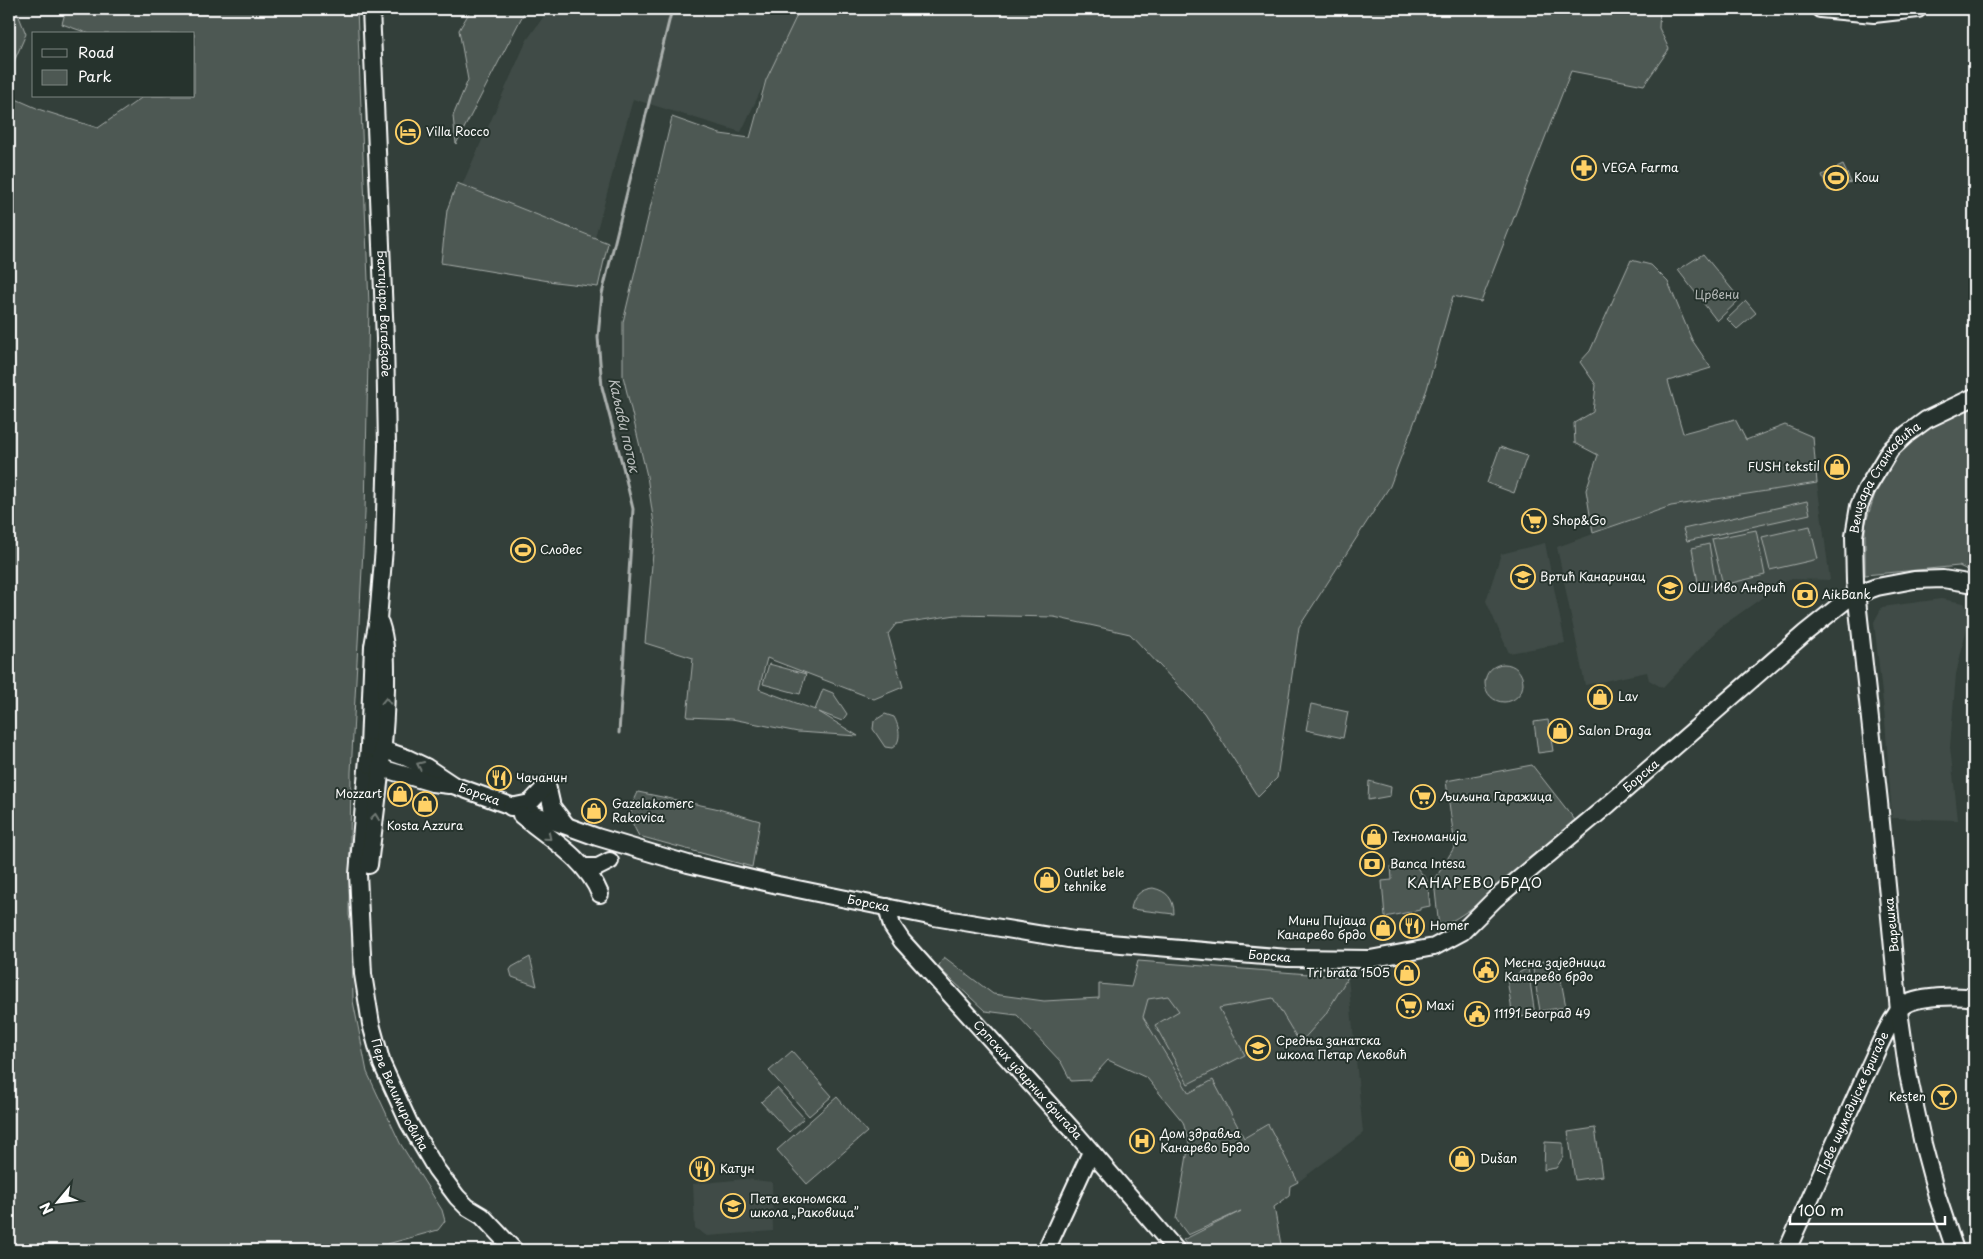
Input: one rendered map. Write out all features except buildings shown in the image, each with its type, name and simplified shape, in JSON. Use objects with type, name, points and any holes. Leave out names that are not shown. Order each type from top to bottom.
[{"type":"main road","name":"Бахтијара Вагабзаде","points":[[370,9],[387,417],[386,505],[378,619],[384,640],[386,670],[374,766]]},
{"type":"main road","points":[[1820,9],[1874,14],[1918,9]]},
{"type":"main road","name":"Велизара Станковића","points":[[1857,594],[1854,549],[1856,518],[1870,481],[1890,450],[1908,434],[1926,420],[1974,397]]},
{"type":"main road","name":"Борска","points":[[377,748],[426,767],[453,785],[596,837],[704,868],[887,907],[1074,940],[1288,958],[1370,959],[1434,947],[1462,932],[1495,899],[1615,799],[1845,601],[1857,594],[1878,587],[1914,580],[1942,579],[1974,584]]},
{"type":"main road","name":"Варешка","points":[[1857,594],[1899,1011],[1918,1122],[1929,1171],[1955,1250]]},
{"type":"main road","name":"Борска","points":[[374,766],[432,783],[453,785]]},
{"type":"main road","name":"Пере Велимировића","points":[[374,766],[358,874],[361,949],[367,1004],[382,1064],[389,1082],[427,1155],[457,1197],[467,1207],[480,1214],[514,1250]]},
{"type":"main road","points":[[511,807],[530,803],[547,784],[548,797],[554,812],[570,828]]},
{"type":"main road","points":[[511,807],[585,867],[595,881],[600,894]]},
{"type":"main road","points":[[585,867],[598,867],[610,861]]},
{"type":"main road","name":"Српских ударних бригада","points":[[887,907],[892,926],[902,941],[1176,1250]]},
{"type":"main road","points":[[1899,1011],[1906,1005],[1918,1000],[1948,997],[1974,998]]},
{"type":"main road","name":"Прве шумадијске бригаде","points":[[1787,1250],[1875,1054],[1899,1011]]},
{"type":"main road","points":[[1875,1054],[1893,1049],[1906,1055]]},
{"type":"main road","points":[[1046,1250],[1091,1152]]},
{"type":"shaded area","points":[[549,9],[800,9],[741,132],[633,99],[595,237],[462,185],[527,40]]},
{"type":"shaded area","name":"ОШ Иво Андрић","points":[[1817,483],[1830,580],[1789,579],[1719,628],[1663,688],[1649,680],[1647,672],[1585,685],[1557,547],[1671,506]]},
{"type":"shaded area","name":"Вртић Канаринац","points":[[1545,543],[1565,643],[1509,653],[1486,601],[1501,554]]},
{"type":"shaded area","points":[[1941,599],[1964,603],[1970,615],[1956,674],[1950,747],[1958,820],[1892,818],[1885,720],[1874,622],[1882,607]]},
{"type":"shaded area","name":"Мини Пијаца Канарево брдо","points":[[1388,921],[1391,933],[1377,936],[1374,923]]},
{"type":"shaded area","name":"Средња занатска школа Петар Лековић","points":[[1143,961],[1348,977],[1363,1133],[1298,1182],[1268,1124],[1244,1138],[1213,1080],[1189,1093],[1143,1017]]},
{"type":"shaded area","name":"Пета економска школа „Раковица”","points":[[746,1179],[772,1182],[773,1231],[707,1236],[695,1228],[693,1184]]},
{"type":"green space","points":[[9,9],[16,9],[26,34],[9,73]]},
{"type":"green space","points":[[66,9],[357,9],[369,305],[365,513],[351,772],[349,915],[352,931],[353,1001],[367,1072],[400,1143],[442,1210],[445,1221],[438,1230],[366,1250],[9,1250],[9,96],[41,110],[98,128],[141,98],[195,98],[195,32],[84,32],[62,24]]},
{"type":"green space","points":[[468,9],[526,9],[456,144],[453,116],[468,80],[459,30],[469,13]]},
{"type":"green space","points":[[800,9],[1660,9],[1659,28],[1669,49],[1644,85],[1571,71],[1481,302],[1453,296],[1427,389],[1390,486],[1299,627],[1277,778],[1258,797],[1204,713],[1130,634],[1054,617],[956,615],[896,624],[888,634],[903,687],[874,699],[767,658],[759,689],[815,710],[823,689],[833,693],[847,714],[842,721],[819,712],[858,736],[798,732],[732,719],[687,717],[693,658],[645,643],[655,531],[647,476],[623,376],[623,322],[672,117],[720,134],[750,138],[766,80]]},
{"type":"green space","name":"Кош","points":[[1843,165],[1851,182],[1828,190],[1822,175]]},
{"type":"green space","points":[[457,183],[608,243],[598,287],[555,282],[441,263],[447,210]]},
{"type":"green space","name":"Црвени","points":[[1703,254],[1740,299],[1717,321],[1678,270]]},
{"type":"green space","points":[[1631,260],[1651,265],[1668,282],[1692,340],[1711,368],[1668,381],[1683,433],[1735,419],[1746,440],[1785,425],[1813,437],[1817,483],[1671,506],[1593,533],[1586,490],[1598,455],[1575,443],[1574,423],[1593,412],[1596,385],[1580,362],[1590,351]]},
{"type":"green space","points":[[1746,301],[1756,313],[1737,329],[1727,319]]},
{"type":"green space","points":[[1974,405],[1974,573],[1959,566],[1865,575],[1865,525],[1882,472],[1916,434]]},
{"type":"green space","points":[[1500,447],[1527,456],[1514,493],[1487,483]]},
{"type":"green space","points":[[1807,501],[1810,514],[1687,541],[1683,529]]},
{"type":"green space","points":[[1810,526],[1818,559],[1770,570],[1762,537]]},
{"type":"green space","points":[[1756,530],[1765,575],[1723,585],[1712,539]]},
{"type":"green space","points":[[1709,544],[1716,585],[1699,588],[1692,548]]},
{"type":"green space","points":[[769,664],[806,674],[800,694],[763,684]]},
{"type":"green space","points":[[1504,664],[1517,670],[1523,683],[1517,696],[1504,702],[1491,696],[1485,683],[1491,670]]},
{"type":"green space","points":[[1311,704],[1348,712],[1343,738],[1306,730]]},
{"type":"green space","points":[[885,714],[894,717],[898,729],[898,742],[892,748],[885,747],[873,729],[874,721]]},
{"type":"green space","points":[[1548,720],[1553,751],[1538,753],[1534,722]]},
{"type":"green space","points":[[1532,765],[1575,820],[1493,893],[1439,928],[1434,881],[1455,846],[1446,781]]},
{"type":"green space","points":[[1369,781],[1391,787],[1390,796],[1368,800]]},
{"type":"green space","points":[[638,792],[715,808],[760,821],[752,867],[639,836],[631,819],[631,810]]},
{"type":"green space","points":[[1412,862],[1427,880],[1430,906],[1420,908],[1420,910],[1385,917],[1382,881],[1392,880],[1391,866]]},
{"type":"green space","points":[[1153,888],[1169,896],[1173,904],[1174,914],[1131,909],[1133,901],[1138,894]]},
{"type":"green space","points":[[530,957],[537,986],[512,977],[510,970]]},
{"type":"green space","points":[[944,957],[993,994],[1044,1001],[1099,998],[1099,984],[1131,987],[1138,961],[1348,977],[1325,1015],[1300,1043],[1273,998],[1219,1008],[1245,1055],[1188,1084],[1155,1025],[1179,1011],[1168,996],[1148,999],[1143,1017],[1189,1093],[1213,1080],[1244,1138],[1268,1124],[1298,1182],[1290,1186],[1289,1196],[1274,1207],[1282,1250],[1191,1250],[1183,1240],[1241,1211],[1188,1235],[1176,1219],[1189,1144],[1183,1122],[1147,1078],[1108,1060],[1090,1080],[1071,1081],[1061,1062],[1017,1015],[985,1011],[938,967]]},
{"type":"green space","points":[[1557,959],[1566,1007],[1540,1011],[1532,963]]},
{"type":"green space","points":[[1528,968],[1535,1015],[1513,1018],[1507,979]]},
{"type":"green space","points":[[792,1051],[832,1096],[809,1116],[769,1071]]},
{"type":"green space","points":[[777,1088],[804,1118],[789,1132],[761,1102]]},
{"type":"green space","points":[[837,1097],[867,1132],[807,1184],[777,1150]]},
{"type":"green space","points":[[1595,1128],[1602,1176],[1575,1180],[1568,1132]]},
{"type":"green space","points":[[1545,1142],[1563,1143],[1563,1157],[1556,1168],[1544,1170]]},
{"type":"waterway","name":"Каљави поток","points":[[619,733],[633,509],[602,387],[598,337],[602,294],[672,9]]},
{"type":"place","name":"Villa Rocco","points":[[408,132]]},
{"type":"place","name":"VEGA Farma","points":[[1584,168]]},
{"type":"place","name":"Кош","points":[[1836,178]]},
{"type":"place","name":"FUSH tekstil","points":[[1837,467]]},
{"type":"place","name":"Shop&Go","points":[[1534,521]]},
{"type":"place","name":"Слодес","points":[[523,550]]},
{"type":"place","name":"Вртић Канаринац","points":[[1523,577]]},
{"type":"place","name":"ОШ Иво Андрић","points":[[1670,588]]},
{"type":"place","name":"AikBank","points":[[1805,595]]},
{"type":"place","name":"Lav","points":[[1600,697]]},
{"type":"place","name":"Salon Draga","points":[[1560,731]]},
{"type":"place","name":"Чачанин","points":[[499,778]]},
{"type":"place","name":"Mozzart","points":[[400,794]]},
{"type":"place","name":"Љиљина Гаражица","points":[[1423,797]]},
{"type":"place","name":"Kosta Azzura","points":[[425,804]]},
{"type":"place","name":"Gazelakomerc Rakovica","points":[[594,811]]},
{"type":"place","name":"Техноманија","points":[[1374,837]]},
{"type":"place","name":"Banca Intesa","points":[[1372,864]]},
{"type":"place","name":"Outlet bele tehnike","points":[[1047,880]]},
{"type":"place","name":"Homer","points":[[1412,926]]},
{"type":"place","name":"Мини Пијаца Канарево брдо","points":[[1383,928]]},
{"type":"place","name":"Месна заједница Канарево брдо","points":[[1486,970]]},
{"type":"place","name":"Tri brata 1505","points":[[1407,973]]},
{"type":"place","name":"Maxi","points":[[1409,1006]]},
{"type":"place","name":"11191 Београд 49","points":[[1477,1014]]},
{"type":"place","name":"Средња занатска школа Петар Лековић","points":[[1258,1048]]},
{"type":"place","name":"Kesten","points":[[1944,1097]]},
{"type":"place","name":"Дом здравља Канарево Брдо","points":[[1142,1141]]},
{"type":"place","name":"Dušan","points":[[1462,1159]]},
{"type":"place","name":"Катун","points":[[702,1169]]},
{"type":"place","name":"Пета економска школа „Раковица”","points":[[733,1206]]},
{"type":"district","name":"КАНАРЕВО БРДО","points":[[1475,883]]}]
